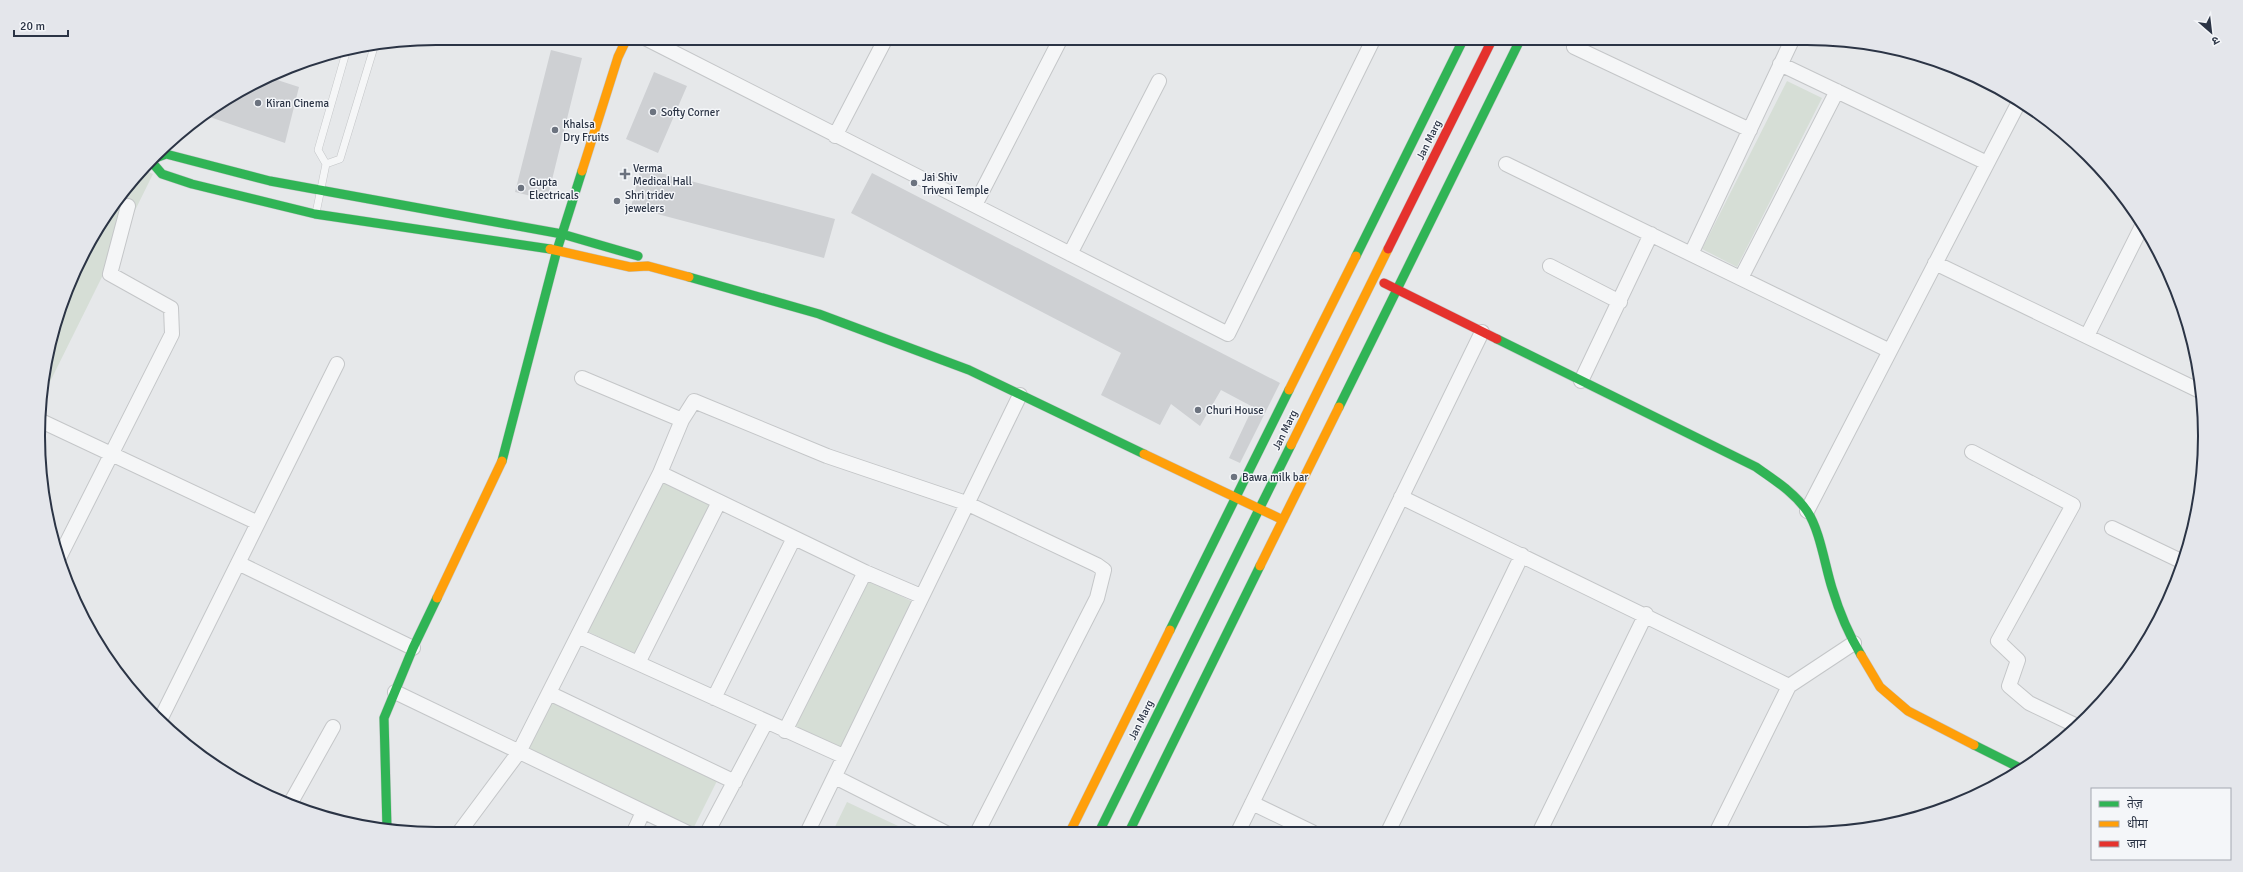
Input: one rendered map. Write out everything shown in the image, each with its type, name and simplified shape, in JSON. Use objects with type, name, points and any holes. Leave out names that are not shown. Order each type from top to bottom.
[{"type":"street","points":[[387,824],[384,718],[413,648],[503,459],[557,250],[618,57],[624,45]]},
{"type":"street","points":[[658,45],[1228,334],[1371,45]]},
{"type":"street","points":[[835,136],[882,45]]},
{"type":"street","points":[[975,205],[1057,45]]},
{"type":"street","points":[[1072,827],[1461,45]]},
{"type":"street","name":"Jan Marg","points":[[1101,827],[1490,45]]},
{"type":"street","points":[[1131,827],[1518,45]]},
{"type":"street","points":[[1691,254],[1789,45]]},
{"type":"street","points":[[1574,47],[1750,130]]},
{"type":"street","points":[[1780,64],[1988,162]]},
{"type":"street","points":[[1070,254],[1160,81]]},
{"type":"street","points":[[1741,278],[1837,91]]},
{"type":"street","points":[[1808,511],[2017,106]]},
{"type":"street","points":[[166,154],[270,181],[562,234],[638,255],[648,266]]},
{"type":"street","points":[[1506,164],[1890,351]]},
{"type":"street","points":[[155,165],[162,174],[192,184],[316,214],[557,250],[630,267],[648,266],[819,314],[969,370],[1283,520]]},
{"type":"street","points":[[62,551],[172,334],[171,308],[110,274],[128,206]]},
{"type":"street","points":[[2087,336],[2140,231]]},
{"type":"street","points":[[1581,381],[1620,302],[1651,234]]},
{"type":"street","points":[[1935,263],[2195,389]]},
{"type":"street","points":[[1550,266],[1620,302]]},
{"type":"street","points":[[1374,278],[1756,468],[1783,486],[1808,511],[1824,553],[1832,589],[1854,643],[1880,687],[1908,711],[2016,766]]},
{"type":"street","points":[[1240,827],[1482,332]]},
{"type":"street","points":[[163,715],[337,364]]},
{"type":"street","points":[[582,378],[682,420]]},
{"type":"street","points":[[810,827],[835,777],[843,756],[1020,395]]},
{"type":"street","points":[[463,827],[519,752],[660,473],[682,420],[694,401],[827,456],[966,503],[1097,565],[1104,570],[1097,598],[980,827]]},
{"type":"street","points":[[45,423],[258,523]]},
{"type":"street","points":[[1972,452],[2072,505],[1998,641],[2018,660],[2009,686],[2030,703],[2072,723]]},
{"type":"street","points":[[660,473],[864,572],[921,596]]},
{"type":"street","points":[[1401,496],[1646,614],[1789,686]]},
{"type":"street","points":[[638,663],[719,502]]},
{"type":"street","points":[[2112,528],[2178,560]]},
{"type":"street","points":[[714,698],[794,538]]},
{"type":"street","points":[[1390,827],[1522,555]]},
{"type":"street","points":[[238,563],[413,648]]},
{"type":"street","points":[[785,731],[864,572]]},
{"type":"street","points":[[1542,827],[1646,614]]},
{"type":"street","points":[[578,636],[843,756]]},
{"type":"street","points":[[1719,827],[1789,686],[1854,643]]},
{"type":"street","points":[[395,692],[675,827]]},
{"type":"street","points":[[549,692],[734,782]]},
{"type":"street","points":[[710,827],[766,722]]},
{"type":"street","points":[[293,799],[333,727]]},
{"type":"street","points":[[835,777],[934,827]]},
{"type":"street","points":[[1252,803],[1302,827]]},
{"type":"street","points":[[636,827],[643,812]]},
{"type":"lane","points":[[326,164],[340,159],[373,50]]},
{"type":"lane","points":[[316,214],[326,164],[318,150],[346,56]]},
{"type":"shaded area","points":[[1787,81],[1822,98],[1737,267],[1702,249]]},
{"type":"shaded area","points":[[148,172],[153,174],[48,386],[58,335],[75,286],[85,263],[97,240],[126,198]]},
{"type":"shaded area","points":[[663,481],[711,505],[636,655],[587,631]]},
{"type":"shaded area","points":[[867,579],[921,606],[848,755],[793,728]]},
{"type":"shaded area","points":[[550,700],[717,781],[694,827],[689,827],[527,748]]},
{"type":"shaded area","points":[[847,802],[900,827],[835,827]]},
{"type":"building","points":[[551,50],[582,58],[547,200],[515,192]]},
{"type":"building","points":[[654,72],[687,86],[658,153],[626,139]]},
{"type":"building","name":"Kiran Cinema","points":[[276,79],[299,87],[285,143],[210,117],[240,97]]},
{"type":"building","points":[[641,168],[835,219],[824,258],[631,207]]},
{"type":"building","points":[[872,173],[1280,383],[1240,463],[1229,458],[1253,407],[1221,390],[1200,426],[1171,404],[1160,425],[1101,395],[1121,353],[851,213]]},
{"type":"traffic: fast","points":[[1356,256],[1461,45]]},
{"type":"traffic: fast","points":[[1339,407],[1518,45]]},
{"type":"traffic: fast","points":[[166,154],[270,181],[562,234],[638,256]]},
{"type":"traffic: fast","points":[[155,165],[162,174],[192,184],[315,214],[550,249]]},
{"type":"traffic: fast","points":[[502,461],[557,250],[582,171]]},
{"type":"traffic: fast","points":[[689,277],[819,314],[969,370],[1144,454]]},
{"type":"traffic: fast","points":[[1497,339],[1756,467],[1790,492],[1802,504],[1812,519],[1819,538],[1829,579],[1838,605],[1848,631],[1861,655]]},
{"type":"traffic: fast","points":[[1170,630],[1289,390]]},
{"type":"traffic: fast","points":[[1101,827],[1291,445]]},
{"type":"traffic: fast","points":[[1131,827],[1260,566]]},
{"type":"traffic: fast","points":[[387,824],[384,718],[413,648],[437,598]]},
{"type":"traffic: fast","points":[[1974,745],[2016,766]]},
{"type":"traffic: slow","points":[[582,171],[618,57],[624,45]]},
{"type":"traffic: slow","points":[[550,249],[630,267],[648,266],[689,277]]},
{"type":"traffic: slow","points":[[1291,445],[1388,249]]},
{"type":"traffic: slow","points":[[1289,390],[1356,256]]},
{"type":"traffic: slow","points":[[1260,566],[1339,407]]},
{"type":"traffic: slow","points":[[1144,454],[1283,520]]},
{"type":"traffic: slow","points":[[437,598],[502,461]]},
{"type":"traffic: slow","points":[[1072,827],[1170,630]]},
{"type":"traffic: slow","points":[[1861,655],[1880,687],[1908,711],[1974,745]]},
{"type":"traffic: jam","points":[[1388,249],[1490,45]]},
{"type":"traffic: jam","points":[[1384,283],[1497,339]]},
{"type":"place","name":"Kiran Cinema","points":[[258,103]]},
{"type":"place","name":"Softy Corner","points":[[653,112]]},
{"type":"place","name":"Khalsa Dry Fruits","points":[[555,130]]},
{"type":"place","name":"Verma Medical Hall","points":[[625,174]]},
{"type":"place","name":"Jai Shiv Triveni Temple","points":[[914,183]]},
{"type":"place","name":"Gupta Electricals","points":[[521,188]]},
{"type":"place","name":"Shri tridev jewelers","points":[[617,201]]},
{"type":"place","name":"Churi House","points":[[1198,410]]},
{"type":"place","name":"Bawa milk bar","points":[[1234,477]]}]
